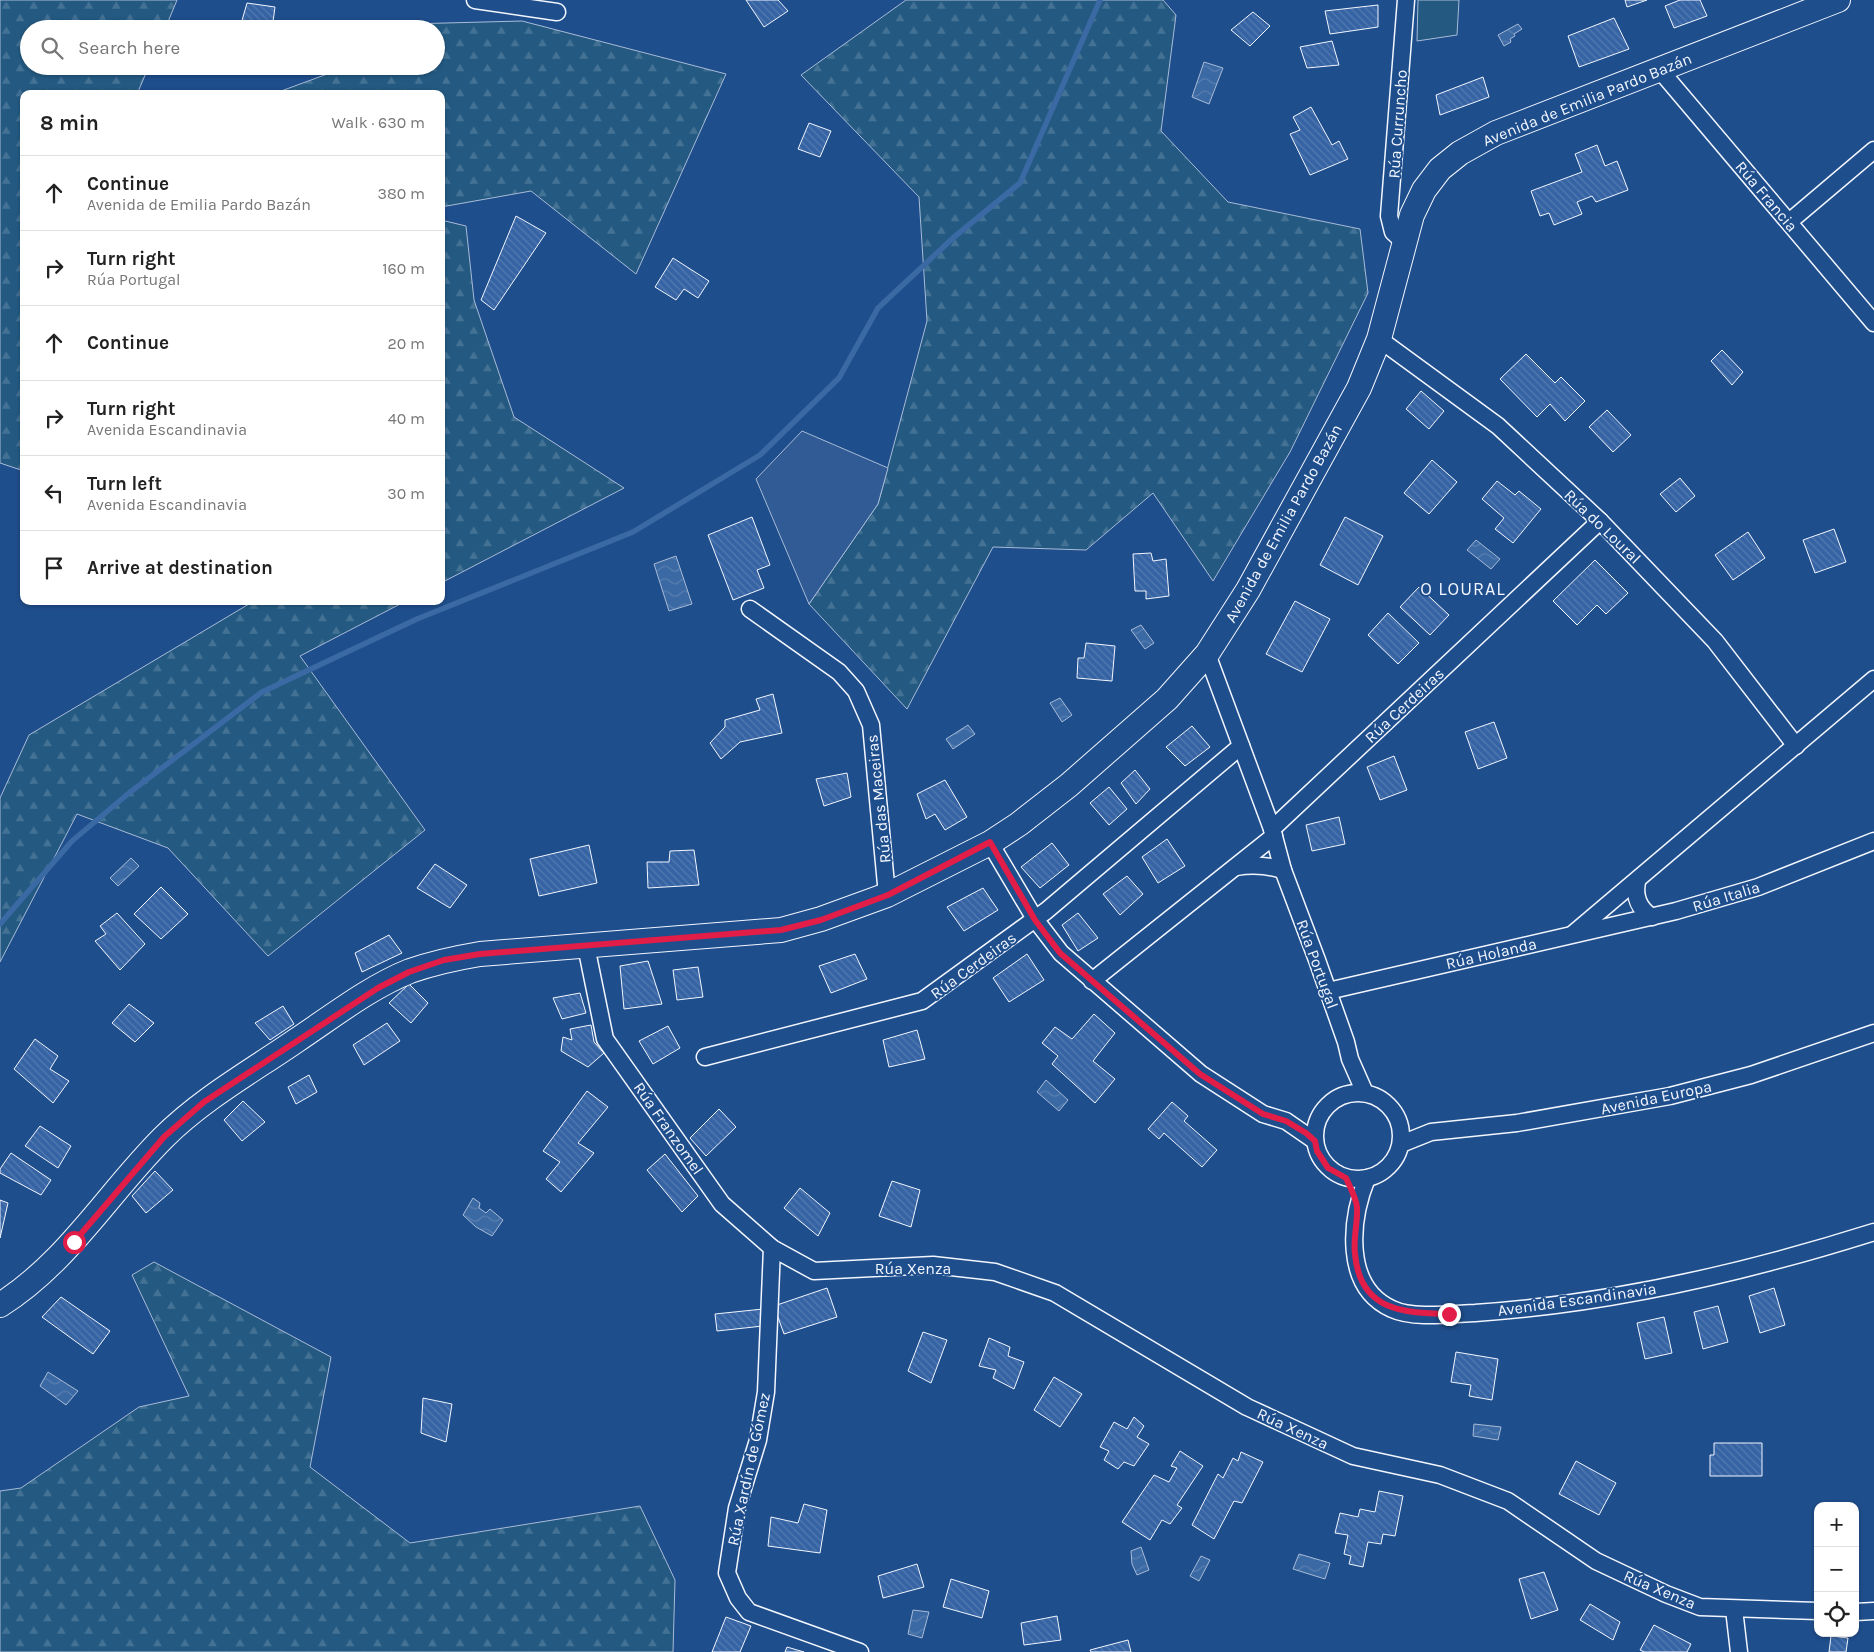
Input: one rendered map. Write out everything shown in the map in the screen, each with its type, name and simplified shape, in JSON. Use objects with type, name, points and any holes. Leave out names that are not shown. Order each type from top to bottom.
[{"type":"street","points":[[475,0],[556,12]]},
{"type":"street","name":"Rúa Curruncho","points":[[1405,243],[1393,232],[1390,216],[1406,0]]},
{"type":"street","name":"Avenida de Emilia Pardo Bazán","points":[[0,1305],[15,1295],[74,1242],[164,1137],[204,1102],[378,988],[409,972],[444,960],[480,954],[781,930],[821,920],[888,895],[990,842],[1019,824],[1069,785],[1166,698],[1207,654],[1258,574],[1359,388],[1379,338],[1412,215],[1424,190],[1440,169],[1460,152],[1496,133],[1838,0]]},
{"type":"street","name":"Rúa Francia","points":[[1659,69],[1874,323]]},
{"type":"street","points":[[1789,222],[1874,150]]},
{"type":"street","name":"Rúa do Loural","points":[[1379,338],[1498,426],[1600,521],[1715,641],[1796,746]]},
{"type":"street","name":"Rúa Cerdeiras","points":[[1273,833],[1600,521]]},
{"type":"street","name":"Rúa das Maceiras","points":[[750,609],[839,672],[856,691],[871,725],[888,895]]},
{"type":"street","points":[[1092,981],[1234,868],[1273,833],[1207,654]]},
{"type":"street","name":"Rúa Holanda","points":[[1328,990],[1572,934],[1637,882],[1874,679]]},
{"type":"street","name":"Rúa Cerdeiras","points":[[705,1057],[922,1001],[1035,920],[1241,746]]},
{"type":"street","name":"Rúa Portugal","points":[[1273,833],[1283,870],[1328,990],[1350,1059],[1365,1093]]},
{"type":"street","name":"Rúa Italia","points":[[1572,934],[1652,917],[1758,887],[1874,841]]},
{"type":"street","points":[[990,842],[1035,920],[1060,953],[1200,1074],[1263,1114],[1286,1121],[1315,1141]]},
{"type":"street","points":[[1234,868],[1258,865],[1283,870]]},
{"type":"street","points":[[1637,882],[1636,898],[1644,913],[1652,917]]},
{"type":"street","name":"Rúa Franzomel","points":[[586,946],[605,1039],[722,1204],[772,1248]]},
{"type":"street","name":"Avenida Europa","points":[[1401,1144],[1431,1132],[1517,1123],[1670,1096],[1751,1075],[1874,1033]]},
{"type":"street","name":"Rúa Portugal","points":[[1342,1095],[1350,1059]]},
{"type":"street","points":[[1365,1093],[1386,1103],[1399,1122],[1401,1144],[1392,1162],[1377,1175],[1367,1178],[1346,1178],[1337,1174],[1322,1160],[1315,1141],[1316,1124],[1319,1116],[1333,1100],[1342,1095],[1365,1093]]},
{"type":"street","points":[[1286,1121],[1319,1116]]},
{"type":"street","name":"Avenida Europa","points":[[1399,1122],[1431,1132]]},
{"type":"street","name":"Avenida Escandinavia","points":[[1346,1178],[1357,1206]]},
{"type":"street","name":"Avenida Escandinavia","points":[[1367,1178],[1357,1206],[1355,1252],[1361,1279],[1370,1293],[1383,1304],[1394,1310],[1409,1313],[1449,1314],[1508,1311],[1604,1298],[1738,1272],[1874,1232]]},
{"type":"street","name":"Rúa Xardín de Gómez","points":[[772,1248],[766,1392],[758,1440],[737,1508],[727,1573],[738,1598],[749,1612],[842,1649],[860,1652]]},
{"type":"street","name":"Rúa Xenza","points":[[772,1248],[814,1271],[933,1265],[995,1272],[1055,1293],[1256,1411],[1353,1456],[1440,1475],[1508,1501],[1596,1561],[1657,1590],[1700,1607],[1814,1611]]},
{"type":"street","points":[[1734,1609],[1738,1652]]},
{"type":"street","points":[[1859,1612],[1874,1611]]},
{"type":"green space","points":[[0,0],[177,0],[169,20],[20,20],[20,75],[145,75],[139,90],[20,90],[20,470],[0,463]]},
{"type":"green space","points":[[906,0],[1163,0],[1176,15],[1161,131],[1228,202],[1360,229],[1368,293],[1290,452],[1213,581],[1153,493],[1086,550],[993,547],[907,709],[809,604],[878,504],[927,321],[919,197],[801,75]]},
{"type":"green space","points":[[1418,0],[1459,0],[1457,35],[1417,41]]},
{"type":"green space","points":[[522,21],[726,74],[636,274],[531,191],[445,206],[445,90],[284,90],[325,75],[445,75],[445,23]]},
{"type":"green space","points":[[445,221],[466,226],[474,300],[514,417],[624,488],[445,581]]},
{"type":"green space","points":[[247,605],[398,605],[300,656],[425,830],[268,956],[168,848],[77,814],[0,962],[0,798],[29,735]]},
{"type":"green space","points":[[154,1262],[331,1357],[310,1467],[410,1543],[640,1506],[675,1580],[673,1652],[0,1652],[0,1491],[21,1488],[139,1407],[189,1396],[132,1275]]},
{"type":"shaded area","points":[[802,431],[888,468],[878,504],[809,604],[756,479]]},
{"type":"water","points":[[1518,24],[1522,29],[1514,34],[1515,36],[1510,39],[1511,42],[1504,46],[1498,35]]},
{"type":"water","points":[[1204,62],[1223,68],[1209,104],[1192,97]]},
{"type":"water","points":[[1476,540],[1500,559],[1491,569],[1467,550]]},
{"type":"water","points":[[676,556],[692,604],[669,611],[654,564]]},
{"type":"water","points":[[1141,625],[1154,643],[1145,649],[1131,630]]},
{"type":"water","points":[[1060,698],[1072,715],[1062,722],[1050,703]]},
{"type":"water","points":[[968,725],[975,734],[953,749],[946,739]]},
{"type":"water","points":[[131,858],[139,866],[118,886],[110,878]]},
{"type":"water","points":[[1046,1080],[1068,1100],[1059,1111],[1037,1092]]},
{"type":"water","points":[[473,1198],[480,1203],[479,1208],[486,1213],[490,1209],[503,1220],[492,1236],[476,1227],[463,1215]]},
{"type":"water","points":[[48,1372],[78,1391],[66,1405],[40,1386]]},
{"type":"water","points":[[1474,1424],[1501,1427],[1498,1440],[1473,1436]]},
{"type":"water","points":[[1141,1547],[1149,1570],[1137,1575],[1132,1564],[1131,1551]]},
{"type":"water","points":[[1299,1554],[1330,1563],[1325,1579],[1293,1569]]},
{"type":"water","points":[[1201,1556],[1210,1560],[1199,1581],[1190,1576]]},
{"type":"water","points":[[913,1610],[929,1612],[922,1638],[908,1634]]},
{"type":"building","points":[[746,0],[778,0],[788,11],[764,27]]},
{"type":"building","points":[[1625,0],[1647,0],[1627,7]]},
{"type":"building","points":[[1680,0],[1700,0],[1707,16],[1674,28],[1665,6]]},
{"type":"building","points":[[247,3],[275,7],[273,20],[242,20]]},
{"type":"building","points":[[1378,5],[1378,27],[1330,34],[1325,11]]},
{"type":"building","points":[[1253,12],[1270,26],[1250,46],[1231,30]]},
{"type":"building","points":[[1614,18],[1629,49],[1579,67],[1568,36]]},
{"type":"building","points":[[1332,41],[1339,65],[1307,68],[1300,47]]},
{"type":"building","points":[[1483,77],[1489,97],[1440,115],[1436,95]]},
{"type":"building","points":[[1311,107],[1332,145],[1339,141],[1348,159],[1310,175],[1290,134],[1300,130],[1293,117]]},
{"type":"building","points":[[809,123],[831,131],[820,157],[798,149]]},
{"type":"building","points":[[1597,145],[1605,166],[1617,161],[1628,190],[1596,202],[1592,196],[1577,202],[1582,214],[1554,225],[1549,213],[1540,216],[1531,191],[1582,172],[1575,154]]},
{"type":"building","points":[[516,216],[546,233],[494,310],[481,300]]},
{"type":"building","points":[[673,258],[709,281],[698,298],[684,289],[676,300],[655,287]]},
{"type":"building","points":[[1722,350],[1743,372],[1732,385],[1711,361]]},
{"type":"building","points":[[1526,354],[1555,383],[1561,377],[1585,401],[1565,421],[1550,404],[1537,417],[1500,379]]},
{"type":"building","points":[[1421,391],[1444,411],[1429,429],[1406,409]]},
{"type":"building","points":[[1607,410],[1631,435],[1613,452],[1589,427]]},
{"type":"building","points":[[1432,460],[1457,482],[1429,514],[1404,493]]},
{"type":"building","points":[[1680,478],[1695,496],[1676,512],[1660,494]]},
{"type":"building","points":[[1497,481],[1515,495],[1519,491],[1541,509],[1513,543],[1495,529],[1504,518],[1482,499]]},
{"type":"building","points":[[752,517],[770,565],[757,570],[764,588],[733,600],[708,535]]},
{"type":"building","points":[[1345,517],[1383,536],[1358,585],[1320,565]]},
{"type":"building","points":[[1834,529],[1846,562],[1815,573],[1803,540]]},
{"type":"building","points":[[1748,532],[1765,558],[1733,580],[1715,555]]},
{"type":"building","points":[[1151,553],[1153,561],[1166,559],[1169,596],[1146,599],[1146,591],[1135,591],[1133,554]]},
{"type":"building","points":[[1595,560],[1628,593],[1606,614],[1597,605],[1577,625],[1553,601]]},
{"type":"building","points":[[1419,587],[1449,615],[1430,635],[1400,607]]},
{"type":"building","points":[[1295,601],[1330,619],[1302,672],[1266,654]]},
{"type":"building","points":[[1388,613],[1419,643],[1398,664],[1368,635]]},
{"type":"building","points":[[1086,643],[1115,646],[1112,681],[1077,678],[1078,658],[1084,658]]},
{"type":"building","points":[[773,694],[782,733],[740,742],[721,759],[710,743],[725,727],[725,720],[760,710],[756,699]]},
{"type":"building","points":[[1494,722],[1507,758],[1478,769],[1465,732]]},
{"type":"building","points":[[1192,726],[1210,747],[1185,766],[1166,747]]},
{"type":"building","points":[[1394,756],[1407,790],[1380,800],[1367,767]]},
{"type":"building","points":[[1135,770],[1150,789],[1136,804],[1121,783]]},
{"type":"building","points":[[847,773],[851,797],[824,806],[816,779]]},
{"type":"building","points":[[945,780],[967,817],[945,830],[935,814],[926,819],[917,794]]},
{"type":"building","points":[[1109,787],[1127,809],[1109,825],[1090,803]]},
{"type":"building","points":[[1339,817],[1345,844],[1312,851],[1306,825]]},
{"type":"building","points":[[1167,839],[1185,866],[1158,883],[1142,857]]},
{"type":"building","points":[[1052,843],[1069,865],[1040,888],[1021,867]]},
{"type":"building","points":[[589,845],[597,883],[539,896],[530,859]]},
{"type":"building","points":[[694,850],[699,885],[648,888],[647,862],[669,862],[670,851]]},
{"type":"building","points":[[435,864],[467,885],[450,908],[417,888]]},
{"type":"building","points":[[1127,876],[1143,894],[1120,915],[1103,894]]},
{"type":"building","points":[[161,887],[188,914],[161,939],[134,914]]},
{"type":"building","points":[[983,888],[998,910],[964,931],[947,907]]},
{"type":"building","points":[[117,913],[145,944],[120,970],[95,941],[106,934],[100,926]]},
{"type":"building","points":[[1078,913],[1098,938],[1078,951],[1062,925]]},
{"type":"building","points":[[389,935],[402,953],[362,972],[355,953]]},
{"type":"building","points":[[855,954],[867,979],[831,993],[819,966]]},
{"type":"building","points":[[1027,954],[1044,980],[1009,1002],[993,978]]},
{"type":"building","points":[[648,961],[662,1004],[624,1009],[620,966]]},
{"type":"building","points":[[698,967],[703,997],[677,1000],[673,970]]},
{"type":"building","points":[[409,984],[428,1003],[411,1023],[389,1003]]},
{"type":"building","points":[[580,993],[586,1013],[562,1019],[553,998]]},
{"type":"building","points":[[129,1004],[154,1023],[135,1042],[112,1023]]},
{"type":"building","points":[[283,1006],[294,1024],[270,1040],[255,1023]]},
{"type":"building","points":[[1094,1014],[1115,1033],[1093,1061],[1115,1079],[1095,1103],[1052,1064],[1058,1056],[1042,1043],[1055,1027],[1072,1039]]},
{"type":"building","points":[[387,1023],[400,1041],[364,1065],[353,1045]]},
{"type":"building","points":[[591,1025],[594,1042],[604,1053],[588,1067],[561,1051],[563,1037],[572,1040],[570,1029]]},
{"type":"building","points":[[668,1026],[680,1048],[653,1064],[639,1041]]},
{"type":"building","points":[[917,1030],[925,1059],[889,1067],[883,1040]]},
{"type":"building","points":[[35,1039],[58,1056],[50,1069],[69,1081],[53,1103],[14,1069]]},
{"type":"building","points":[[309,1075],[317,1092],[296,1104],[288,1087]]},
{"type":"building","points":[[587,1091],[608,1107],[578,1143],[594,1153],[561,1192],[546,1179],[560,1162],[543,1151]]},
{"type":"building","points":[[243,1101],[265,1122],[242,1141],[224,1120]]},
{"type":"building","points":[[1172,1102],[1188,1116],[1184,1121],[1217,1150],[1202,1167],[1164,1133],[1159,1139],[1148,1129]]},
{"type":"building","points":[[719,1109],[736,1127],[706,1156],[690,1138]]},
{"type":"building","points":[[40,1126],[71,1146],[58,1168],[25,1146]]},
{"type":"building","points":[[11,1153],[51,1180],[41,1195],[0,1173],[0,1169]]},
{"type":"building","points":[[665,1154],[698,1196],[682,1212],[647,1170]]},
{"type":"building","points":[[155,1171],[173,1190],[146,1213],[132,1196]]},
{"type":"building","points":[[892,1181],[920,1190],[911,1227],[879,1216]]},
{"type":"building","points":[[800,1188],[830,1213],[818,1236],[784,1208]]},
{"type":"building","points":[[0,1200],[8,1203],[0,1238]]},
{"type":"building","points":[[827,1288],[837,1317],[784,1334],[774,1306]]},
{"type":"building","points":[[1774,1288],[1785,1325],[1760,1333],[1749,1296]]},
{"type":"building","points":[[61,1297],[110,1331],[93,1354],[42,1317]]},
{"type":"building","points":[[1718,1306],[1728,1342],[1703,1349],[1694,1312]]},
{"type":"building","points":[[763,1309],[763,1326],[717,1331],[715,1314]]},
{"type":"building","points":[[1664,1317],[1672,1353],[1645,1359],[1637,1323]]},
{"type":"building","points":[[923,1332],[947,1340],[931,1383],[908,1371]]},
{"type":"building","points":[[989,1338],[1010,1347],[1008,1356],[1024,1362],[1014,1389],[993,1378],[996,1370],[979,1366]]},
{"type":"building","points":[[1456,1352],[1498,1359],[1492,1400],[1469,1396],[1471,1385],[1451,1382]]},
{"type":"building","points":[[1054,1377],[1082,1394],[1060,1427],[1034,1410]]},
{"type":"building","points":[[423,1398],[452,1404],[446,1442],[421,1433]]},
{"type":"building","points":[[1134,1417],[1144,1426],[1137,1437],[1149,1444],[1134,1466],[1124,1462],[1118,1469],[1104,1460],[1109,1451],[1100,1447],[1114,1422],[1127,1429]]},
{"type":"building","points":[[1714,1443],[1762,1443],[1762,1476],[1710,1476],[1710,1455],[1714,1455]]},
{"type":"building","points":[[1180,1451],[1203,1466],[1177,1505],[1182,1508],[1170,1524],[1162,1520],[1150,1540],[1122,1522],[1154,1475],[1169,1482],[1177,1468],[1171,1466]]},
{"type":"building","points":[[1241,1452],[1263,1462],[1242,1503],[1234,1501],[1214,1539],[1192,1525],[1218,1474],[1223,1478],[1233,1458],[1238,1461]]},
{"type":"building","points":[[1576,1461],[1616,1483],[1599,1515],[1559,1494]]},
{"type":"building","points":[[1379,1491],[1403,1496],[1395,1536],[1383,1534],[1381,1544],[1368,1542],[1363,1567],[1349,1564],[1351,1556],[1344,1554],[1348,1535],[1335,1533],[1340,1513],[1358,1517],[1360,1509],[1375,1512]]},
{"type":"building","points":[[804,1504],[827,1510],[820,1553],[768,1546],[771,1517],[798,1523]]},
{"type":"building","points":[[917,1564],[924,1587],[883,1598],[878,1576]]},
{"type":"building","points":[[1544,1572],[1558,1610],[1531,1619],[1519,1579]]},
{"type":"building","points":[[951,1579],[989,1591],[982,1618],[943,1607]]},
{"type":"building","points":[[1590,1604],[1620,1622],[1613,1640],[1580,1620]]},
{"type":"building","points":[[1057,1616],[1061,1640],[1024,1645],[1021,1623]]},
{"type":"building","points":[[726,1617],[751,1626],[740,1652],[712,1652]]},
{"type":"building","points":[[1654,1625],[1691,1644],[1687,1652],[1644,1652],[1640,1650]]},
{"type":"building","points":[[1831,1637],[1848,1638],[1846,1652],[1829,1652]]},
{"type":"building","points":[[1128,1640],[1131,1652],[1091,1652],[1090,1650]]},
{"type":"building","points":[[787,1647],[804,1652],[785,1652]]},
{"type":"waterway","points":[[0,924],[72,841],[129,793],[262,692],[417,619],[633,532],[760,455],[839,378],[878,308],[953,238],[1020,183],[1100,0]]},
{"type":"district","name":"O LOURAL","points":[[1463,589]]},
{"type":"route","points":[[74,1242],[130,1174],[164,1137],[204,1102],[336,1014],[378,988],[409,972],[444,960],[480,954],[781,930],[821,920],[888,895],[990,842],[1035,920],[1060,953],[1119,1006],[1200,1074],[1263,1114],[1286,1121],[1315,1141],[1317,1151],[1328,1168],[1346,1178],[1357,1206],[1355,1252],[1361,1279],[1370,1293],[1394,1310],[1409,1313],[1449,1314]]}]
